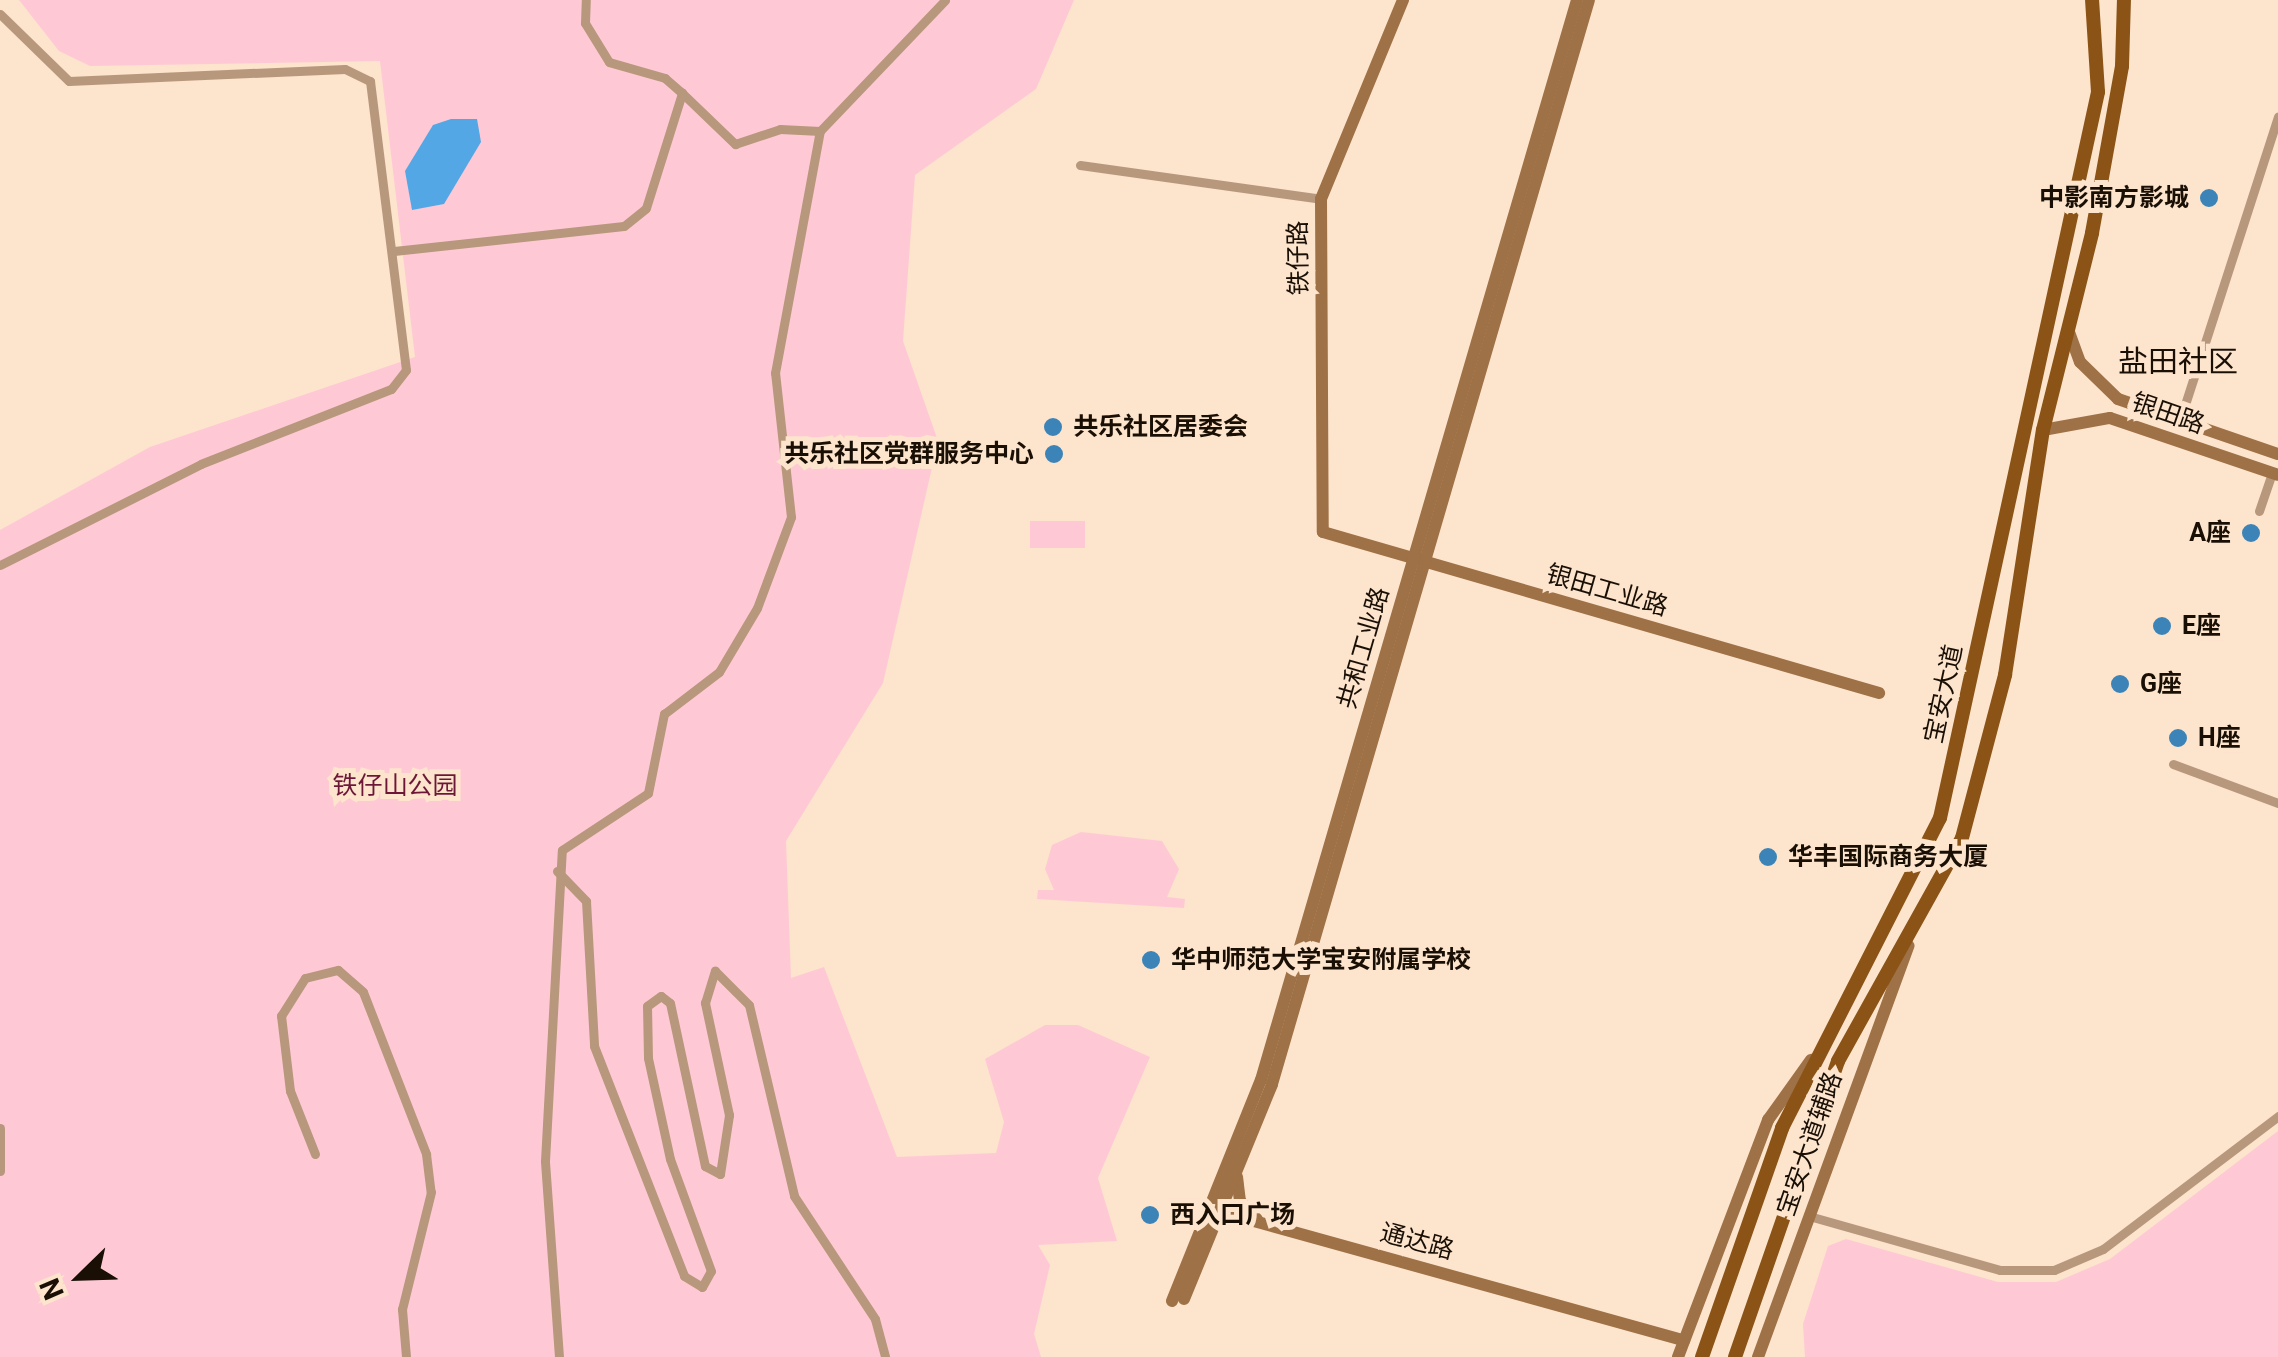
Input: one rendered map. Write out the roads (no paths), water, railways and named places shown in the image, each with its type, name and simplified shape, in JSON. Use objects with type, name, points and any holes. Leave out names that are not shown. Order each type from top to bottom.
[{"type":"main road","name":"宝安大道","points":[[1702,1357],[1782,1128],[1940,818],[2098,92],[2092,0]]},
{"type":"main road","name":"宝安大道","points":[[1735,1357],[1838,1061],[1908,946],[1962,838],[1997,707],[2032,541],[2043,430],[2069,332],[2122,66],[2124,0]]},
{"type":"street","points":[[586,0],[585,22],[609,62],[666,78],[735,144],[780,129],[820,131]]},
{"type":"street","points":[[559,1357],[545,1161],[562,873],[573,839],[648,793],[664,714],[719,672],[757,608],[791,518],[774,373],[820,131],[946,0]]},
{"type":"street","name":"铁仔路","points":[[1324,532],[1321,199],[1403,0]]},
{"type":"street","name":"共和工业路","points":[[1214,1210],[1242,1158],[1272,1084],[1577,0]]},
{"type":"street","name":"共和工业路","points":[[1178,1300],[1261,1080],[1589,0]]},
{"type":"street","points":[[0,14],[69,82],[358,72],[378,94],[403,381],[201,464],[0,565]]},
{"type":"street","points":[[394,251],[636,221],[682,93]]},
{"type":"street","points":[[2180,420],[2278,116]]},
{"type":"street","points":[[1080,165],[1321,199]]},
{"type":"street","name":"银田路","points":[[2069,332],[2080,362],[2118,400],[2278,454]]},
{"type":"street","points":[[2110,418],[2104,404],[2118,400]]},
{"type":"street","name":"银田路","points":[[2043,430],[2110,418],[2275,474]]},
{"type":"street","points":[[2260,512],[2275,474]]},
{"type":"street","name":"银田工业路","points":[[1324,532],[1878,693]]},
{"type":"street","points":[[2174,764],[2278,803]]},
{"type":"street","points":[[562,873],[589,920],[594,1046],[684,1276],[702,1286],[711,1271],[670,1159],[648,1058],[651,998],[670,1003],[705,1166],[720,1174],[729,1116],[706,980],[715,971],[742,992],[784,1168],[809,1218],[876,1319],[885,1357]]},
{"type":"street","name":"宝安大道辅路","points":[[1758,1357],[1908,946]]},
{"type":"street","points":[[316,1154],[290,1091],[281,1016],[294,986],[338,970],[363,992],[426,1154],[431,1192],[402,1309],[406,1357]]},
{"type":"street","name":"宝安大道辅路","points":[[1678,1357],[1768,1120],[1820,1048]]},
{"type":"street","points":[[1809,1216],[2000,1270],[2054,1270],[2103,1249],[2278,1116]]},
{"type":"street","points":[[0,1128],[0,1171]]},
{"type":"street","points":[[1242,1158],[1240,1201],[1273,1226]]},
{"type":"street","name":"通达路","points":[[1214,1210],[1684,1340]]},
{"type":"water","points":[[451,119],[477,119],[481,142],[444,204],[412,210],[405,171],[433,125]]},
{"type":"place","name":"中影南方影城","points":[[2209,198]]},
{"type":"place","name":"共乐社区居委会","points":[[1053,427]]},
{"type":"place","name":"共乐社区党群服务中心","points":[[1054,454]]},
{"type":"place","name":"A座","points":[[2251,533]]},
{"type":"place","name":"E座","points":[[2162,626]]},
{"type":"place","name":"G座","points":[[2120,684]]},
{"type":"place","name":"H座","points":[[2178,738]]},
{"type":"place","name":"华丰国际商务大厦","points":[[1768,857]]},
{"type":"place","name":"华中师范大学宝安附属学校","points":[[1151,960]]},
{"type":"place","name":"西入口广场","points":[[1150,1215]]},
{"type":"district","name":"盐田社区","points":[[2178,362]]},
{"type":"park label","name":"铁仔山公园","points":[[395,786]]}]
